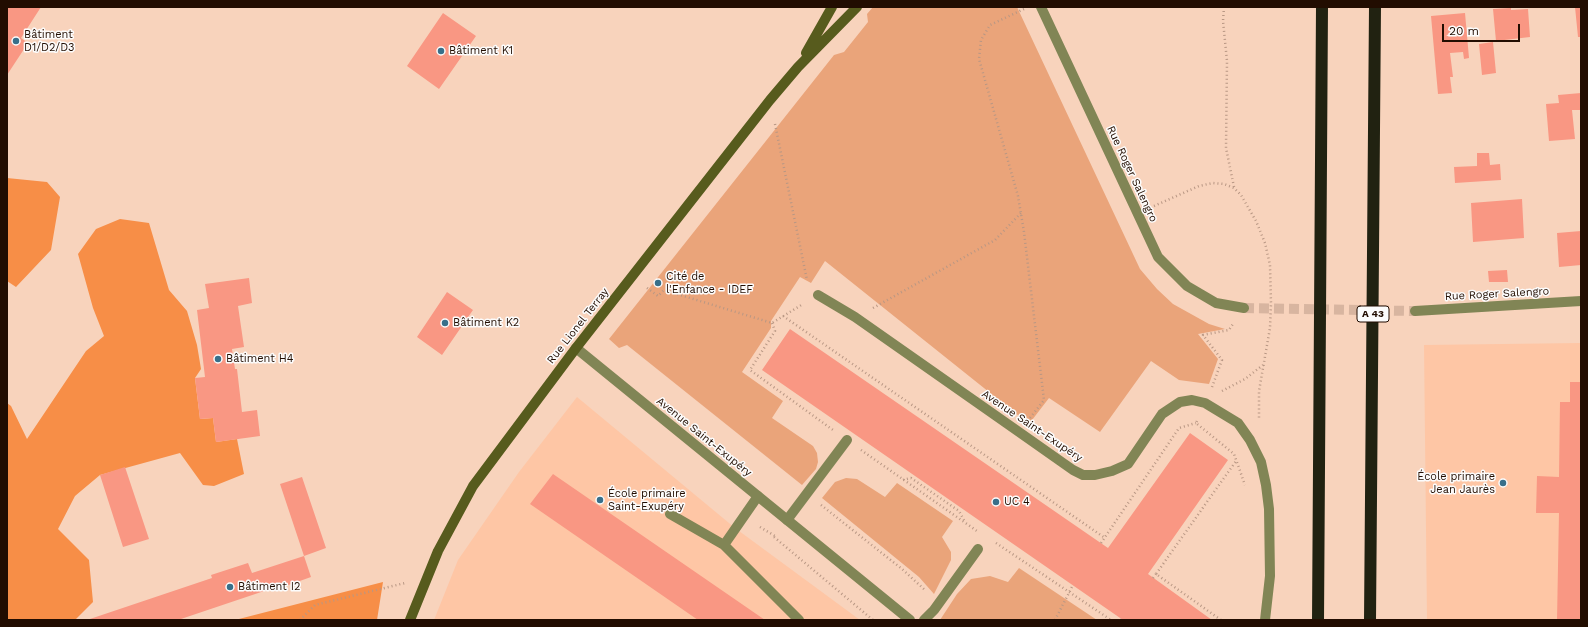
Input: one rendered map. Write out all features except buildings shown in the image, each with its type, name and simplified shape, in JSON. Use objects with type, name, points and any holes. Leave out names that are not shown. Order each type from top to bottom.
[{"type":"highway","points":[[1318,620],[1322,7]]},
{"type":"highway","name":"A 43","points":[[1370,620],[1375,7]]},
{"type":"main road","name":"Rue Lionel Terray","points":[[798,67],[832,7]]},
{"type":"main road","name":"Rue Lionel Terray","points":[[410,620],[438,551],[473,486],[576,348],[770,100],[798,67],[857,7]]},
{"type":"street","name":"Rue Roger Salengro","points":[[1041,7],[1158,257],[1188,286],[1216,303],[1244,308]]},
{"type":"street","name":"Avenue Saint-Exupéry","points":[[818,295],[855,317],[1073,470],[1083,475],[1095,475],[1112,471],[1128,464],[1162,414],[1180,402],[1192,400],[1205,403],[1238,423],[1250,440],[1261,462],[1269,509],[1270,576],[1265,620]]},
{"type":"street","name":"Rue Roger Salengro","points":[[1415,311],[1581,302]]},
{"type":"street","name":"Avenue Saint-Exupéry","points":[[576,348],[910,620]]},
{"type":"street","points":[[787,520],[847,440]]},
{"type":"street","points":[[724,545],[758,496]]},
{"type":"street","points":[[670,514],[724,545],[798,620]]},
{"type":"street","points":[[924,620],[934,610],[978,549]]},
{"type":"path","points":[[1019,432],[1044,400],[1018,196],[979,59],[981,40],[990,25],[1029,7]]},
{"type":"path","points":[[1224,7],[1223,21],[1227,61],[1226,148],[1234,188]]},
{"type":"path","points":[[633,276],[658,296],[664,290],[772,323],[818,295],[810,287],[806,275],[770,100]]},
{"type":"path","points":[[1137,213],[1199,186],[1213,183],[1224,184],[1234,188],[1241,195],[1256,222],[1265,243],[1270,265],[1270,328],[1259,391],[1259,424]]},
{"type":"path","points":[[855,317],[995,240],[1021,213]]},
{"type":"path","points":[[783,316],[1104,538]]},
{"type":"path","points":[[772,323],[775,331],[750,370],[903,480],[979,532]]},
{"type":"path","points":[[1196,424],[1222,360],[1203,335],[1229,330]]},
{"type":"path","points":[[1210,392],[1224,391],[1245,379],[1263,364]]},
{"type":"path","points":[[1101,543],[1179,428],[1196,424]]},
{"type":"path","points":[[1196,424],[1234,454],[1246,486]]},
{"type":"path","points":[[1153,578],[1236,461]]},
{"type":"path","points":[[903,480],[911,478],[959,511],[966,524]]},
{"type":"path","points":[[808,494],[902,569],[930,595]]},
{"type":"path","points":[[774,537],[873,620]]},
{"type":"path","points":[[992,540],[1111,620]]},
{"type":"path","points":[[1156,574],[1221,620]]},
{"type":"path","points":[[300,620],[315,605],[380,588],[426,579]]},
{"type":"path","points":[[1055,620],[1073,585]]},
{"type":"shaded area","points":[[873,7],[1017,7],[1140,269],[1157,289],[1173,304],[1209,324],[1225,329],[1198,334],[1218,359],[1209,384],[1179,380],[1151,361],[1100,432],[1049,398],[1029,424],[825,261],[811,283],[800,277],[771,321],[771,328],[742,372],[783,401],[772,418],[813,446],[817,453],[818,462],[816,469],[802,485],[627,345],[619,348],[609,339],[834,55],[844,52],[868,22],[867,14]]},
{"type":"shaded area","points":[[7,178],[47,182],[60,197],[51,250],[16,287],[7,281]]},
{"type":"shaded area","points":[[120,219],[149,223],[169,290],[187,311],[197,345],[201,369],[195,378],[200,419],[213,418],[216,442],[237,439],[244,474],[214,486],[203,485],[180,453],[100,475],[75,496],[58,529],[89,560],[93,602],[75,620],[7,620],[7,403],[11,406],[27,439],[86,351],[104,336],[93,308],[78,254],[96,229]]},
{"type":"shaded area","name":"École primaire Jean Jaurès","points":[[1581,343],[1581,620],[1427,620],[1424,345]]},
{"type":"shaded area","name":"École primaire Saint-Exupéry","points":[[577,397],[735,528],[860,620],[434,620],[458,560],[519,472]]},
{"type":"shaded area","points":[[846,478],[857,479],[885,497],[897,483],[953,521],[942,537],[951,552],[951,560],[934,594],[919,577],[822,498],[835,482]]},
{"type":"shaded area","points":[[1019,568],[1097,620],[940,620],[957,594],[971,579],[990,576],[1008,582]]},
{"type":"shaded area","points":[[383,582],[377,620],[235,620]]},
{"type":"tunnel","points":[[1244,308],[1415,311]]},
{"type":"place","name":"Bâtiment D1/D2/D3","points":[[16,41]]},
{"type":"place","name":"Bâtiment K1","points":[[441,51]]},
{"type":"place","name":"Cité de l'Enfance - IDEF","points":[[658,283]]},
{"type":"place","name":"Bâtiment K2","points":[[445,323]]},
{"type":"place","name":"Bâtiment H4","points":[[218,359]]},
{"type":"place","name":"École primaire Jean Jaurès","points":[[1503,483]]},
{"type":"place","name":"École primaire Saint-Exupéry","points":[[600,500]]},
{"type":"place","name":"UC 4","points":[[996,502]]},
{"type":"place","name":"Bâtiment I2","points":[[230,587]]}]
